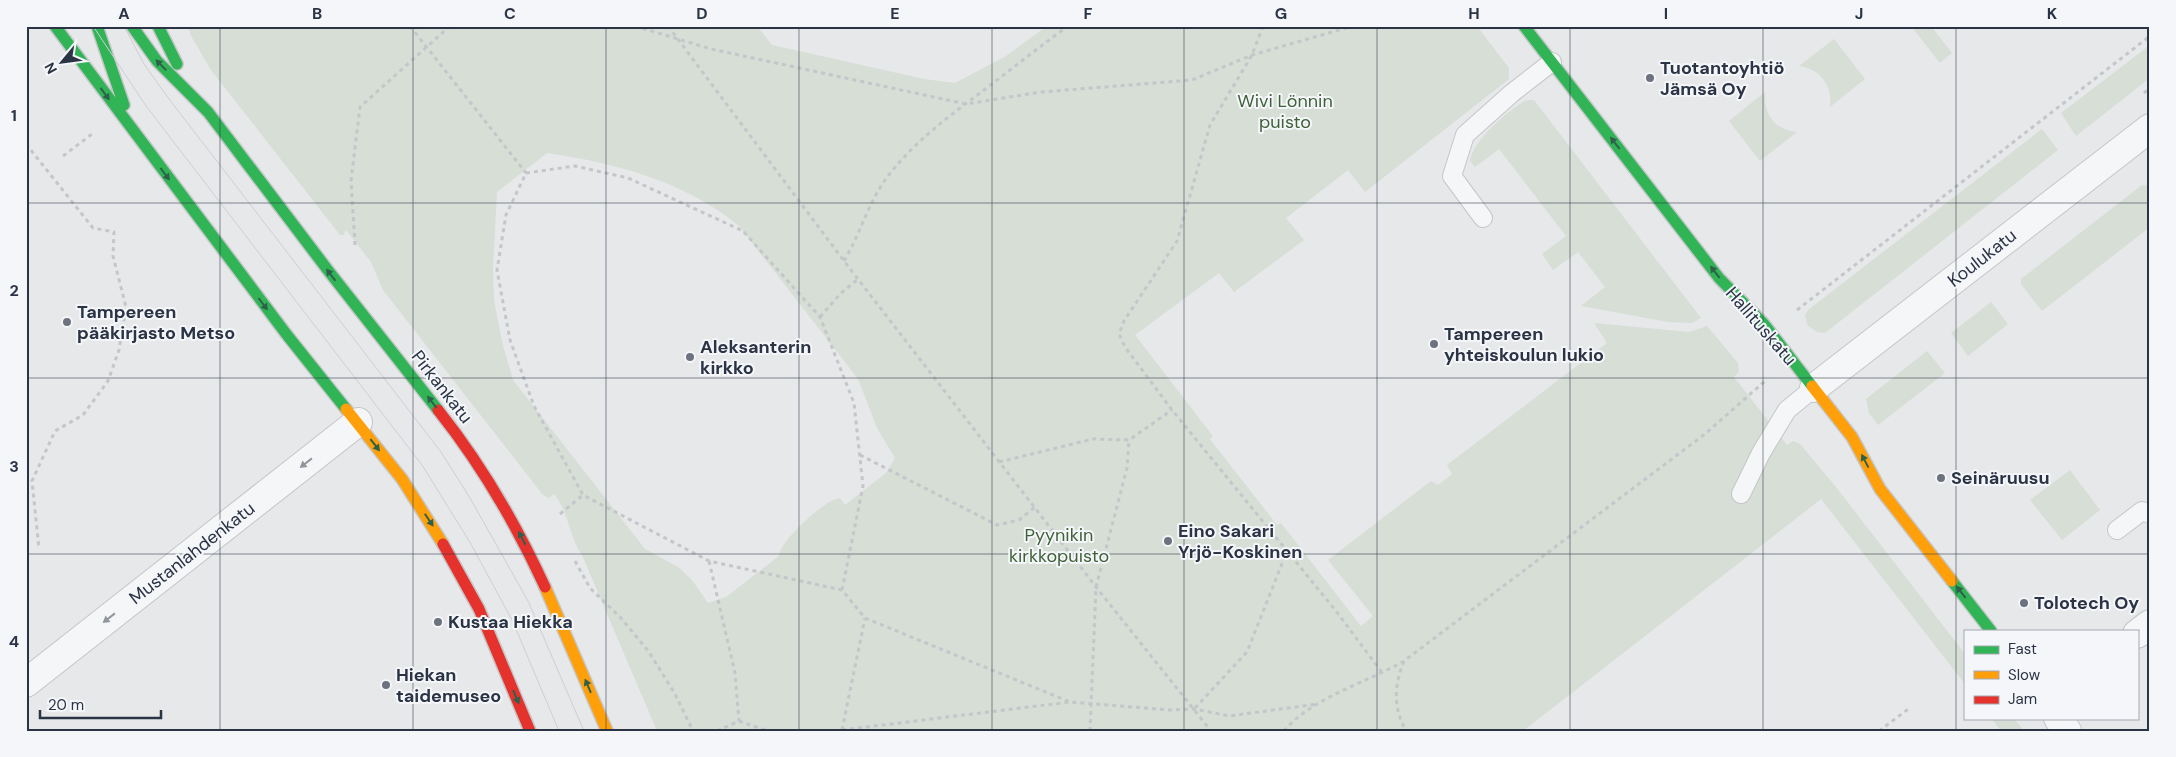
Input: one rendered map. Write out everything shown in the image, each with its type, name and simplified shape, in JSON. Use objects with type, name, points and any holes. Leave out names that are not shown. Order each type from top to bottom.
[{"type":"main road","points":[[55,26],[287,335],[402,479],[438,534],[479,609],[530,731]]},
{"type":"main road","points":[[96,26],[136,136]]},
{"type":"main road","name":"Pirkankatu","points":[[132,26],[157,61],[195,98],[461,438],[521,535],[607,731]]},
{"type":"main road","name":"Pirkankatu","points":[[158,26],[195,98]]},
{"type":"main road","name":"Hallituskatu","points":[[1524,26],[1719,278],[1764,324],[1852,437],[1880,489],[1990,630]]},
{"type":"street","name":"Koulukatu","points":[[1814,388],[2150,128]]},
{"type":"street","name":"Mustanlahdenkatu","points":[[26,683],[358,422]]},
{"type":"street","points":[[2138,633],[2150,624]]},
{"type":"street","points":[[2059,720],[2067,731]]},
{"type":"lane","points":[[1483,218],[1452,176],[1465,135],[1512,93],[1552,62]]},
{"type":"lane","points":[[1741,494],[1761,453],[1787,410],[1814,388]]},
{"type":"lane","points":[[2117,530],[2142,511],[2150,514]]},
{"type":"path","points":[[410,26],[526,173]]},
{"type":"path","points":[[356,255],[350,181],[360,107],[450,26]]},
{"type":"path","points":[[634,26],[678,40],[966,104],[1041,92],[1192,80],[1252,54],[1353,26]]},
{"type":"path","points":[[668,26],[844,261],[1096,587],[1211,731]]},
{"type":"path","points":[[844,261],[855,241],[870,205],[883,183],[904,157],[935,126],[1068,26]]},
{"type":"path","points":[[1264,26],[1252,54],[1210,125],[1177,241],[1124,321],[1119,334],[1125,347],[1172,410],[1287,551],[1383,674]]},
{"type":"path","points":[[1796,311],[2150,36]]},
{"type":"path","points":[[63,156],[97,131]]},
{"type":"path","points":[[26,144],[93,228],[114,232],[113,256],[126,307],[119,350],[108,381],[83,415],[55,431],[32,481],[40,549]]},
{"type":"path","points":[[526,173],[576,166],[628,178],[743,232],[820,317],[854,403],[863,486],[842,590]]},
{"type":"path","points":[[526,173],[506,214],[497,270],[510,340],[534,406],[584,495],[709,561],[842,590],[865,618],[1070,702]]},
{"type":"path","points":[[820,317],[840,294],[858,278]]},
{"type":"path","points":[[1284,731],[1319,704],[1383,674],[1404,661],[1705,434],[1765,381]]},
{"type":"path","points":[[999,462],[1093,440],[1130,440],[1172,410]]},
{"type":"path","points":[[1090,731],[1096,587],[1127,468],[1130,440]]},
{"type":"path","points":[[860,455],[997,525],[1019,520],[1035,507]]},
{"type":"path","points":[[560,514],[584,495]]},
{"type":"path","points":[[1195,709],[1248,652],[1287,551]]},
{"type":"path","points":[[571,554],[590,588],[621,618],[649,652],[675,694],[693,731]]},
{"type":"path","points":[[709,561],[735,673],[739,721]]},
{"type":"path","points":[[865,618],[842,730],[1070,702],[1170,710],[1195,709],[1229,716],[1319,704]]},
{"type":"path","points":[[1404,661],[1397,678],[1395,697],[1398,716],[1406,731]]},
{"type":"path","points":[[1879,731],[1911,707]]},
{"type":"path","points":[[717,731],[739,721],[768,731]]},
{"type":"green space","name":"Pyynikin kirkkopuisto","points":[[188,26],[757,26],[772,45],[924,79],[955,83],[1006,56],[1047,26],[1477,26],[1509,68],[1509,79],[1365,192],[1348,170],[1286,218],[1304,240],[1234,292],[1219,273],[1135,335],[1213,436],[1210,439],[1277,525],[1281,523],[1361,626],[1373,616],[1328,560],[1431,481],[1438,485],[1452,474],[1447,465],[1607,343],[1594,323],[1689,332],[1707,326],[1738,363],[1739,372],[1734,377],[1787,445],[1793,441],[1800,444],[1836,487],[1964,653],[1964,683],[1821,499],[1523,731],[657,731],[559,501],[554,494],[549,498],[543,495],[383,290],[371,262],[346,230],[343,235],[340,235],[211,70],[191,36]],"holes":[[[547,153],[598,162],[648,176],[672,186],[718,210],[739,226],[858,379],[877,428],[895,458],[886,473],[845,505],[840,498],[824,505],[786,541],[779,556],[726,597],[708,603],[692,580],[678,567],[645,549],[513,380],[502,342],[494,300],[493,269],[497,192]]]},
{"type":"green space","points":[[1911,26],[1931,26],[1952,53],[1940,63]]},
{"type":"green space","points":[[1834,39],[1865,79],[1830,107],[1829,92],[1824,79],[1819,74],[1799,66]]},
{"type":"green space","points":[[2150,45],[2150,78],[2076,136],[2061,113]]},
{"type":"green space","points":[[1765,92],[1766,107],[1772,120],[1782,128],[1797,132],[1760,161],[1729,121]]},
{"type":"green space","points":[[1527,100],[1534,100],[1701,318],[1692,323],[1668,322],[1581,306],[1605,287],[1578,252],[1553,270],[1542,254],[1566,236],[1499,149],[1475,167],[1470,161],[1477,144],[1492,126],[1519,104]]},
{"type":"green space","points":[[2042,129],[2058,150],[1825,333],[1817,332],[1807,325],[1805,315],[1808,310]]},
{"type":"green space","points":[[2142,185],[2150,186],[2150,227],[2042,311],[2021,284],[2021,279]]},
{"type":"green space","points":[[1991,302],[2008,324],[1968,356],[1951,333]]},
{"type":"green space","points":[[1927,351],[1945,373],[1878,425],[1869,413],[1866,399]]},
{"type":"green space","points":[[2070,470],[2100,510],[2062,540],[2030,500]]},
{"type":"green space","points":[[1993,720],[2016,720],[2024,731],[2001,731]]},
{"type":"tram line","points":[[93,26],[146,106],[422,465],[471,544],[513,622],[559,731]]},
{"type":"tram line","points":[[124,26],[144,64],[169,99],[441,452],[470,498],[528,601],[584,731]]},
{"type":"traffic: fast","points":[[55,26],[287,335],[346,409]]},
{"type":"traffic: fast","points":[[97,26],[124,105]]},
{"type":"traffic: fast","points":[[132,26],[157,61],[208,112],[327,269],[438,410]]},
{"type":"traffic: fast","points":[[158,26],[177,64]]},
{"type":"traffic: fast","points":[[1524,26],[1719,278],[1764,324],[1812,386]]},
{"type":"traffic: fast","points":[[1952,581],[1990,630]]},
{"type":"traffic: slow","points":[[1812,386],[1852,437],[1880,489],[1952,581]]},
{"type":"traffic: slow","points":[[346,409],[402,479],[443,544]]},
{"type":"traffic: slow","points":[[545,587],[607,731]]},
{"type":"traffic: jam","points":[[438,410],[469,452],[497,495],[545,587]]},
{"type":"traffic: jam","points":[[443,544],[479,609],[530,731]]},
{"type":"place","name":"Tuotantoyhtiö Jämsä Oy","points":[[1650,78]]},
{"type":"place","name":"Tampereen pääkirjasto Metso","points":[[67,322]]},
{"type":"place","name":"Tampereen yhteiskoulun lukio","points":[[1434,344]]},
{"type":"place","name":"Aleksanterin kirkko","points":[[690,357]]},
{"type":"place","name":"Seinäruusu","points":[[1941,478]]},
{"type":"place","name":"Eino Sakari Yrjö-Koskinen","points":[[1168,541]]},
{"type":"place","name":"Tolotech Oy","points":[[2024,603]]},
{"type":"place","name":"Kustaa Hiekka","points":[[438,622]]},
{"type":"place","name":"Hiekan taidemuseo","points":[[386,685]]},
{"type":"park label","name":"Wivi Lönnin puisto","points":[[1285,111]]}]
